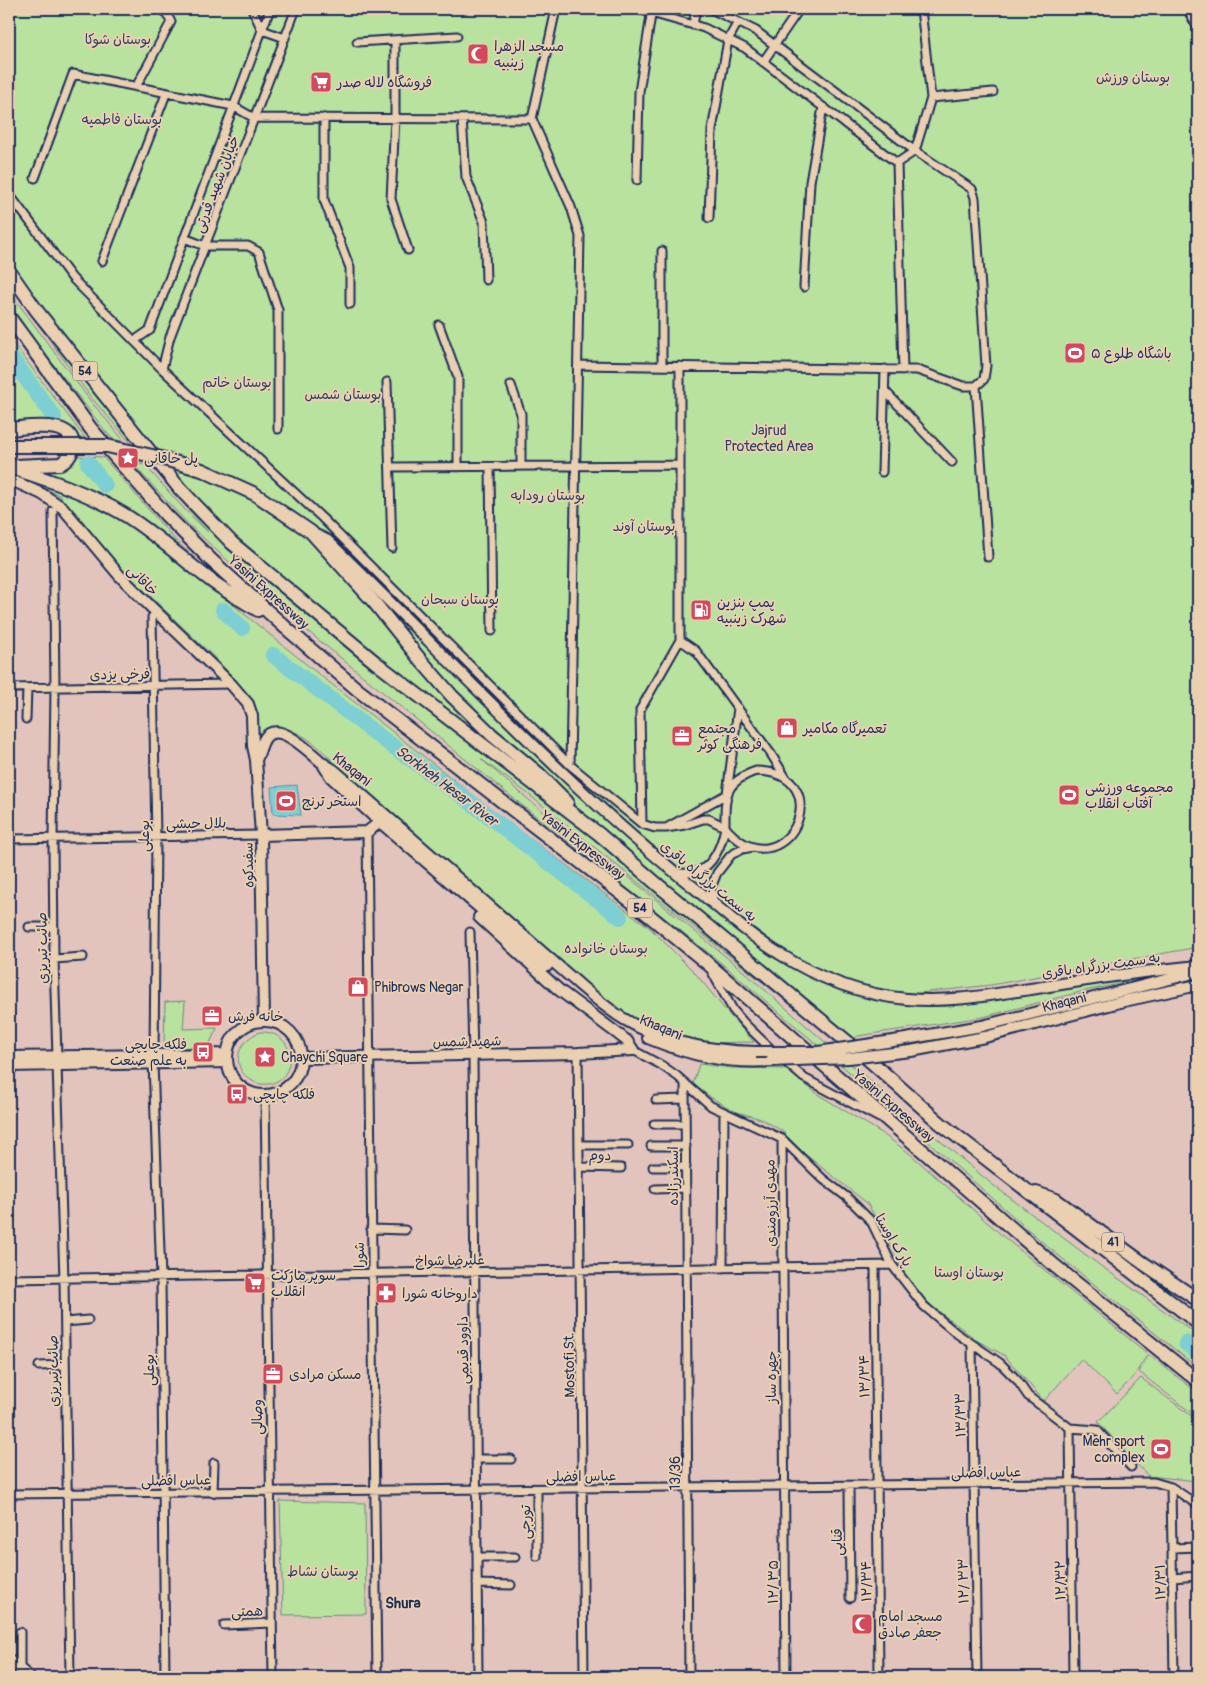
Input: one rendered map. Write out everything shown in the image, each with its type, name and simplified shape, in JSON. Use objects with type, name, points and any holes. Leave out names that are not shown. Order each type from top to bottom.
[{"type":"highway","points":[[1190,9],[1198,23]]},
{"type":"highway","name":"Yasini Expressway","points":[[9,271],[37,312],[180,489],[232,543],[375,662],[598,834],[868,1059],[940,1122],[1198,1323]]},
{"type":"highway","name":"Yasini Expressway","points":[[9,318],[91,429],[160,508],[212,560],[286,628],[358,690],[640,908],[707,963],[1062,1272],[1198,1381]]},
{"type":"highway","points":[[9,429],[57,427],[66,432],[73,443],[69,457],[60,464],[9,467]]},
{"type":"highway","points":[[9,446],[107,446],[157,457],[202,470],[255,494],[311,532],[374,602],[452,696],[492,735],[538,774],[598,834]]},
{"type":"highway","points":[[9,467],[95,498],[124,514],[163,541],[214,582],[286,628]]},
{"type":"highway","name":"41","points":[[1026,1190],[1056,1200],[1198,1300]]},
{"type":"main road","name":"خاقانی","points":[[9,479],[42,494],[63,508],[125,581],[231,684],[243,697],[251,710]]},
{"type":"main road","name":"به سمت بزرگراه باقری","points":[[311,532],[328,541],[547,759],[597,806],[675,873],[779,954],[820,976],[862,990],[907,999],[933,1000],[980,996],[1143,971],[1198,966]]},
{"type":"main road","name":"سفیدکوه","points":[[251,710],[253,726],[252,746],[256,760],[261,835],[264,1021]]},
{"type":"main road","points":[[256,760],[265,738],[269,734],[276,732],[298,742],[321,761]]},
{"type":"main road","name":"Khaqani","points":[[321,761],[331,777],[380,822],[592,1004],[620,1024],[648,1038],[679,1050],[705,1057],[731,1061],[771,1061],[850,1058],[911,1051],[986,1037],[1124,1001],[1198,985]]},
{"type":"main road","name":"Khaqani","points":[[321,761],[335,771],[587,991],[623,1019],[651,1032],[694,1045],[738,1052],[818,1052],[982,1026],[1198,972]]},
{"type":"main road","points":[[367,832],[380,822],[382,830],[559,990],[627,1041],[633,1050]]},
{"type":"main road","name":"بلال حبشی","points":[[261,835],[367,832]]},
{"type":"main road","points":[[264,1021],[281,1025],[294,1036],[300,1047],[302,1058],[300,1070],[294,1080],[276,1094],[265,1096],[253,1094],[242,1088],[234,1080],[226,1058],[234,1036],[242,1028],[264,1021]]},
{"type":"main road","name":"شهید شمس","points":[[302,1058],[578,1053],[633,1050]]},
{"type":"main road","points":[[9,1057],[57,1061]]},
{"type":"main road","points":[[9,1066],[57,1061],[226,1058]]},
{"type":"main road","points":[[9,1660],[29,1677]]},
{"type":"street","points":[[136,87],[171,22],[164,9]]},
{"type":"street","points":[[252,9],[262,30],[285,38]]},
{"type":"street","name":"خیابان شهید قدرتی","points":[[134,341],[150,330],[270,9]]},
{"type":"street","name":"خیابان شهید قدرتی","points":[[162,369],[170,337],[296,9]]},
{"type":"street","points":[[556,9],[532,119],[571,207],[580,236],[570,765]]},
{"type":"street","points":[[637,9],[651,10],[704,28],[745,48],[897,163]]},
{"type":"street","points":[[693,25],[696,9]]},
{"type":"street","points":[[578,365],[917,370],[963,386],[976,386],[984,379],[986,366],[975,198],[972,189],[915,151],[756,31],[711,9]]},
{"type":"street","points":[[763,62],[776,46],[796,14],[796,9]]},
{"type":"street","points":[[897,163],[915,151],[931,98],[921,9]]},
{"type":"street","points":[[637,180],[639,92],[651,10]]},
{"type":"street","points":[[709,218],[712,130],[728,40],[738,22]]},
{"type":"street","points":[[357,42],[457,36]]},
{"type":"street","points":[[395,40],[395,118],[391,199],[408,250]]},
{"type":"street","points":[[35,178],[73,74],[233,106],[254,118],[532,119]]},
{"type":"street","points":[[931,98],[993,92]]},
{"type":"street","points":[[102,261],[166,94]]},
{"type":"street","points":[[804,287],[810,182],[823,107]]},
{"type":"street","points":[[324,118],[324,200],[350,268],[350,304]]},
{"type":"street","points":[[462,119],[466,177],[484,222],[486,280]]},
{"type":"street","points":[[897,163],[903,370]]},
{"type":"street","points":[[9,194],[72,278],[162,369],[322,518],[570,765],[642,824],[655,828],[666,828],[710,819],[725,827],[738,839],[757,847]]},
{"type":"street","points":[[184,238],[205,246],[248,246],[259,252],[278,310],[278,429]]},
{"type":"street","points":[[662,252],[662,366]]},
{"type":"street","points":[[439,325],[458,377],[458,467]]},
{"type":"street","points":[[642,824],[640,710],[680,640],[680,366]]},
{"type":"street","points":[[882,472],[885,370]]},
{"type":"street","points":[[387,382],[392,548]]},
{"type":"street","points":[[511,385],[521,414],[521,466]]},
{"type":"street","points":[[976,386],[988,557]]},
{"type":"street","points":[[885,391],[952,462]]},
{"type":"street","points":[[390,468],[680,465]]},
{"type":"street","points":[[490,467],[492,631]]},
{"type":"street","name":"صائب تبریزی","points":[[53,511],[55,687],[54,959],[64,1279],[70,1677]]},
{"type":"street","name":"بوعلی","points":[[152,617],[155,686],[156,837],[153,1058],[161,1277],[165,1677]]},
{"type":"street","points":[[680,640],[696,651],[738,708],[798,795],[801,807],[799,820],[794,831],[785,840],[774,846],[742,849],[731,855],[717,873],[711,888],[714,904]]},
{"type":"street","name":"فرخی یزدی","points":[[9,688],[231,684]]},
{"type":"street","points":[[26,719],[28,688]]},
{"type":"street","points":[[675,873],[701,870],[711,861],[720,847],[725,827],[724,806],[738,708]]},
{"type":"street","points":[[666,828],[727,794],[734,783],[744,775],[756,771],[769,771],[780,775],[787,781]]},
{"type":"street","name":"شورا","points":[[367,832],[377,1677]]},
{"type":"street","name":"بلال حبشی","points":[[9,840],[261,835]]},
{"type":"street","points":[[29,927],[54,927]]},
{"type":"street","name":"داوود قدیمی","points":[[470,932],[478,1677]]},
{"type":"street","points":[[54,959],[83,957]]},
{"type":"street","points":[[707,963],[733,1010],[757,1037],[789,1066],[804,1078],[894,1126]]},
{"type":"street","name":"پارک اوستا","points":[[633,1050],[662,1065],[711,1106],[782,1139],[823,1179],[848,1198],[871,1221],[892,1265],[924,1306],[972,1344],[1000,1363],[1017,1380],[1028,1396],[1070,1428]]},
{"type":"street","name":"Mostofi St.","points":[[578,1053],[584,1677]]},
{"type":"street","name":"اسکندرزاده","points":[[685,1083],[686,1269]]},
{"type":"street","name":"وصالی","points":[[265,1096],[273,1677]]},
{"type":"street","points":[[656,1100],[685,1099]]},
{"type":"street","points":[[723,1268],[724,1112]]},
{"type":"street","points":[[654,1124],[686,1124]]},
{"type":"street","name":"مهدی آرزومندی","points":[[782,1139],[783,1267]]},
{"type":"street","points":[[579,1144],[628,1145]]},
{"type":"street","points":[[651,1146],[686,1146]]},
{"type":"street","name":"دوم","points":[[580,1167],[621,1168]]},
{"type":"street","points":[[653,1167],[686,1167]]},
{"type":"street","points":[[655,1189],[686,1188]]},
{"type":"street","points":[[372,1229],[404,1230]]},
{"type":"street","name":"علیرضا شواخ","points":[[9,1279],[892,1265]]},
{"type":"street","name":"۱۳/۳۴","points":[[875,1266],[878,1485]]},
{"type":"street","name":"چهره ساز","points":[[783,1267],[784,1486]]},
{"type":"street","name":"13/36","points":[[686,1269],[689,1677]]},
{"type":"street","points":[[64,1322],[88,1320]]},
{"type":"street","name":"۱۳/۳۳","points":[[972,1344],[974,1484]]},
{"type":"street","points":[[39,1366],[65,1365]]},
{"type":"street","points":[[1070,1428],[1097,1430],[1131,1467]]},
{"type":"street","name":"۱۲/۳۲","points":[[1070,1428],[1073,1677]]},
{"type":"street","points":[[476,1459],[511,1459]]},
{"type":"street","points":[[213,1493],[214,1463]]},
{"type":"street","name":"عباس افضلی","points":[[9,1494],[1154,1482],[1171,1487],[1198,1504]]},
{"type":"street","name":"۱۲/ ۳۳","points":[[974,1484],[977,1677]]},
{"type":"street","name":"۱۲/۳۴","points":[[878,1485],[879,1677]]},
{"type":"street","name":"۱۲/ ۳۵","points":[[784,1486],[786,1677]]},
{"type":"street","name":"قنایی","points":[[848,1486],[850,1598]]},
{"type":"street","name":"۱۲/۳۱","points":[[1171,1487],[1174,1677]]},
{"type":"street","name":"تورجی","points":[[536,1556],[538,1489]]},
{"type":"street","points":[[1172,1548],[1198,1547]]},
{"type":"street","points":[[477,1557],[515,1557]]},
{"type":"street","points":[[1172,1578],[1198,1576]]},
{"type":"street","points":[[477,1584],[511,1585]]},
{"type":"street","name":"همتی","points":[[224,1625],[272,1623]]},
{"type":"street","points":[[20,1632],[20,1670]]},
{"type":"green space","name":"Jajrud Protected Area","points":[[9,9],[1198,9],[1198,947],[991,985],[919,993],[905,1004],[949,1005],[971,1003],[1181,971],[1080,992],[983,1017],[858,1036],[843,1047],[527,793],[481,759],[536,806],[621,871],[736,965],[993,1185],[1098,1264],[1198,1335],[1198,1368],[1048,1247],[839,1063],[715,958],[513,798],[278,607],[187,523],[131,462],[145,465],[185,510],[208,532],[90,396],[9,284]]},
{"type":"green space","points":[[9,291],[89,399],[125,442],[113,439],[107,433],[28,332],[9,305]]},
{"type":"green space","points":[[9,338],[85,438],[9,425]]},
{"type":"green space","points":[[75,456],[103,457],[175,540],[218,580],[184,552],[25,468]]},
{"type":"green space","name":"بوستان خانواده","points":[[9,474],[53,487],[119,517],[149,537],[316,672],[495,812],[650,928],[696,974],[754,1042],[685,1040],[652,1028],[630,1016],[608,1002],[567,970],[312,742],[288,729],[274,727],[268,728],[264,732],[260,738],[259,748],[253,703],[220,663],[123,570],[83,526],[59,495],[9,476]]},
{"type":"green space","points":[[185,1001],[183,1029],[217,1028],[208,1047],[164,1048],[165,1002]]},
{"type":"green space","points":[[260,1032],[274,1034],[283,1040],[288,1049],[290,1059],[288,1069],[282,1077],[273,1083],[261,1084],[253,1081],[242,1072],[239,1066],[238,1059],[241,1048],[249,1038]]},
{"type":"green space","name":"بوستان اوستا","points":[[699,1064],[732,1068],[785,1069],[819,1095],[880,1132],[909,1153],[1005,1238],[1148,1354],[1133,1377],[1117,1394],[1081,1359],[1044,1401],[1004,1355],[978,1341],[934,1308],[916,1290],[904,1273],[867,1203],[806,1155],[781,1130],[761,1119],[734,1111],[693,1084]]},
{"type":"green space","points":[[1149,1355],[1198,1393],[1198,1418],[1139,1372]]},
{"type":"green space","name":"Mehr sport complex","points":[[1141,1378],[1198,1421],[1198,1481],[1148,1476],[1098,1422]]},
{"type":"green space","name":"بوستان نشاط","points":[[280,1501],[365,1503],[366,1614],[283,1615]]},
{"type":"water","name":"استخر ترنج","points":[[297,785],[301,815],[273,814],[271,787]]},
{"type":"waterway","name":"Sorkheh Hesar River","points":[[9,355],[54,417]]},
{"type":"waterway","name":"Sorkheh Hesar River","points":[[88,463],[105,485]]},
{"type":"waterway","name":"Sorkheh Hesar River","points":[[223,610],[242,628]]},
{"type":"waterway","name":"Sorkheh Hesar River","points":[[273,655],[380,737],[465,798],[620,917]]},
{"type":"waterway","name":"Sorkheh Hesar River","points":[[1186,1343],[1198,1353]]},
{"type":"place","name":"مسجد الزهرا زینبیه","points":[[478,54]]},
{"type":"place","name":"فروشگاه لاله صدر","points":[[321,82]]},
{"type":"place","name":"باشگاه طلوع ۵","points":[[1075,353]]},
{"type":"place","name":"پل خاقانی","points":[[128,458]]},
{"type":"place","name":"پمپ بنزین شهرک زینبیه","points":[[701,610]]},
{"type":"place","name":"تعمیرگاه مکامیر","points":[[787,728]]},
{"type":"place","name":"مجتمع فرهنگی کوثر","points":[[682,736]]},
{"type":"place","name":"مجموعه ورزشی آفتاب انقلاب","points":[[1069,795]]},
{"type":"place","name":"استخر ترنج","points":[[286,801]]},
{"type":"place","name":"Phibrows Negar","points":[[358,987]]},
{"type":"place","name":"خانه فرش","points":[[212,1016]]},
{"type":"place","name":"فلکه چایچی به علم صنعت","points":[[203,1052]]},
{"type":"place","name":"Chaychi Square","points":[[265,1057]]},
{"type":"place","name":"فلکه چایچی","points":[[237,1094]]},
{"type":"place","name":"سوپر مارکت انقلاب","points":[[255,1283]]},
{"type":"place","name":"داروخانه شورا","points":[[386,1293]]},
{"type":"place","name":"مسکن مرادی","points":[[273,1374]]},
{"type":"place","name":"Mehr sport complex","points":[[1161,1449]]},
{"type":"place","name":"مسجد امام جعفر صادق","points":[[862,1624]]},
{"type":"district","name":"Shura","points":[[403,1603]]},
{"type":"park label","name":"بوستان شوکا","points":[[118,39]]},
{"type":"park label","name":"بوستان ورزش","points":[[1133,77]]},
{"type":"park label","name":"بوستان فاطمیه","points":[[122,119]]},
{"type":"park label","name":"بوستان خاتم","points":[[237,382]]},
{"type":"park label","name":"بوستان شمس","points":[[343,394]]},
{"type":"park label","name":"بوستان رودابه","points":[[548,495]]},
{"type":"park label","name":"بوستان آوند","points":[[644,526]]},
{"type":"park label","name":"بوستان سبحان","points":[[460,599]]}]
